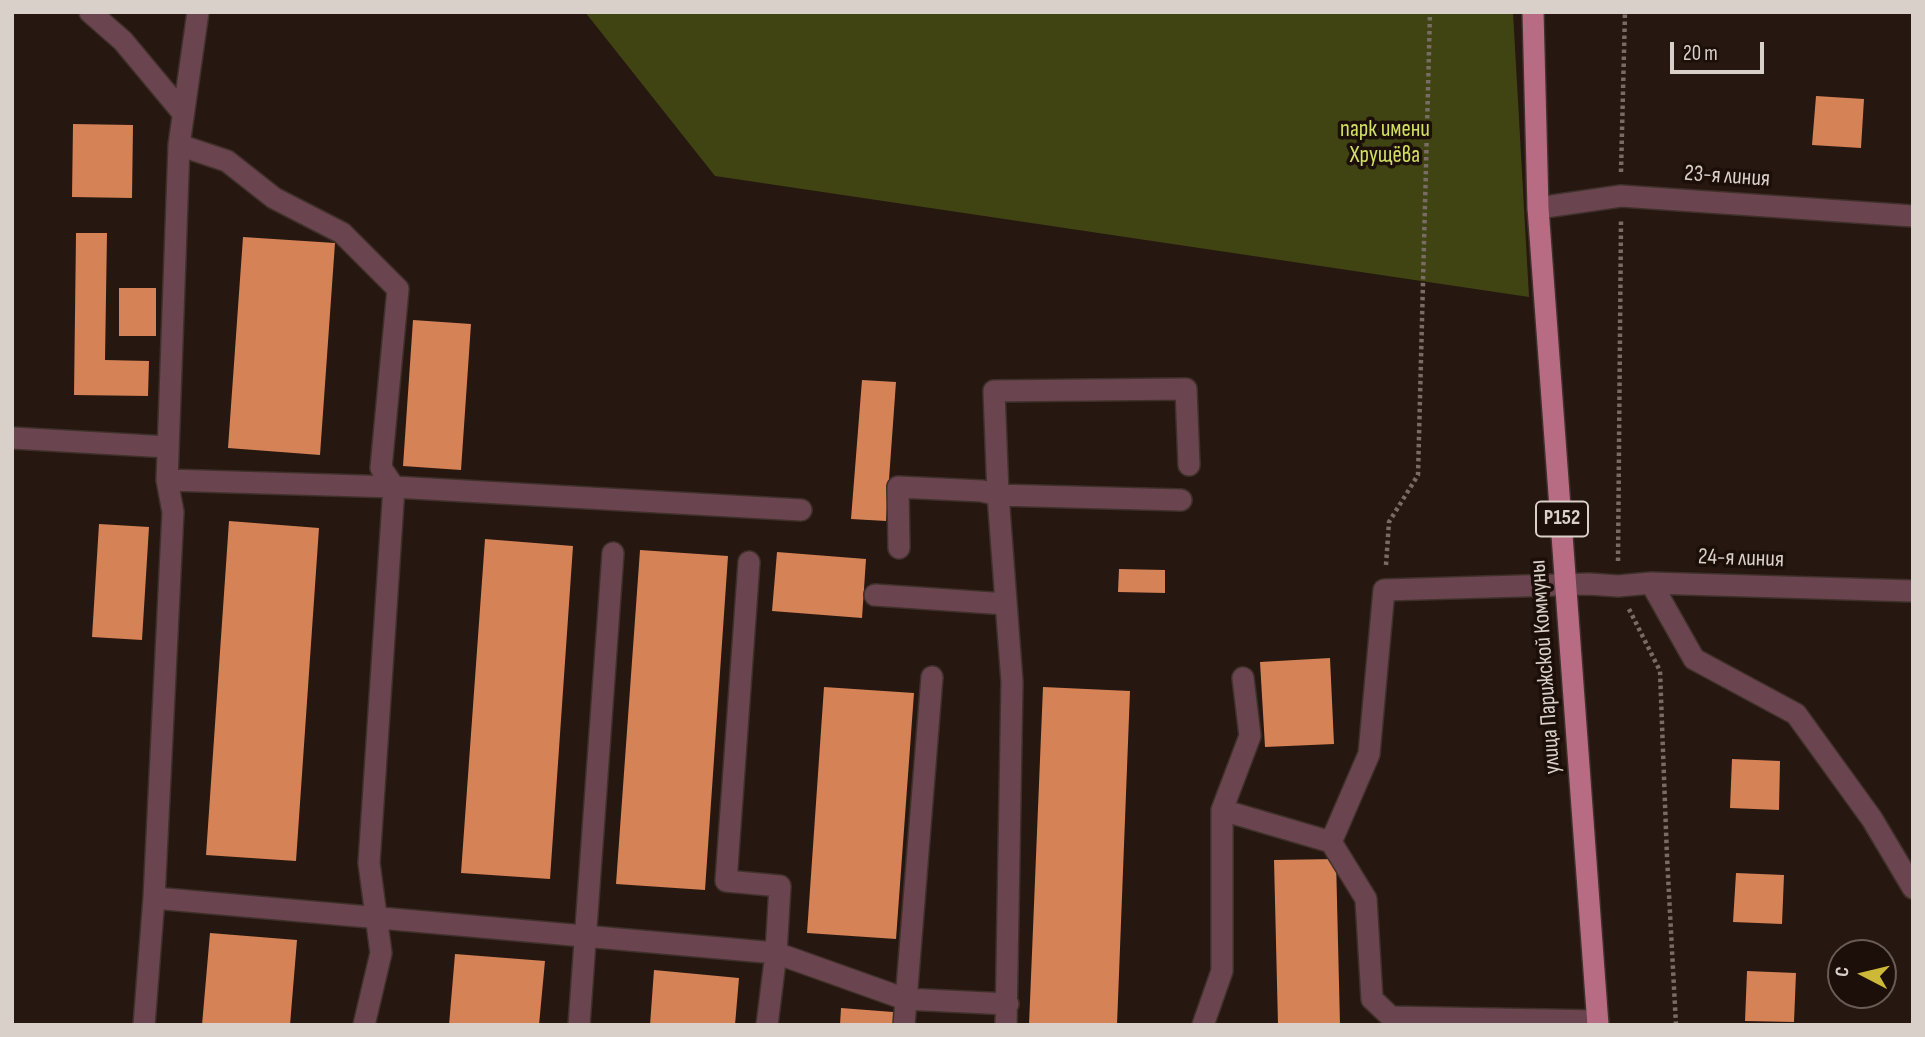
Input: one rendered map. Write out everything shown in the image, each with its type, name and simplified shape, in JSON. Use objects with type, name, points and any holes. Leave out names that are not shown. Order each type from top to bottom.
[{"type":"main road","name":"улица Парижской Коммуны","points":[[1533,12],[1538,208],[1598,1023]]},
{"type":"street","points":[[90,12],[123,41],[183,113]]},
{"type":"street","points":[[145,1025],[173,512],[167,480],[179,145],[198,12]]},
{"type":"street","points":[[179,145],[227,161],[274,198],[342,233],[398,289],[381,467],[394,487],[369,863],[382,953],[364,1025]]},
{"type":"street","name":"23-я линия","points":[[1538,208],[1621,196],[1913,216]]},
{"type":"street","points":[[154,898],[776,953],[905,999],[1007,1015],[1012,682],[998,495],[994,391],[1186,389],[1189,465]]},
{"type":"street","points":[[12,438],[169,447]]},
{"type":"street","points":[[167,480],[394,487],[801,510]]},
{"type":"street","points":[[899,548],[898,487],[982,491],[998,495],[1181,500]]},
{"type":"street","points":[[579,1025],[613,553]]},
{"type":"street","points":[[749,562],[726,881],[780,886],[776,953],[767,1025]]},
{"type":"street","points":[[1651,583],[1694,659],[1796,714],[1872,819],[1913,888]]},
{"type":"street","name":"24-я линия","points":[[1384,590],[1618,586],[1651,583],[1913,591]]},
{"type":"street","points":[[1331,842],[1369,754],[1384,590]]},
{"type":"street","points":[[874,595],[1006,604]]},
{"type":"street","points":[[904,1025],[932,677]]},
{"type":"street","points":[[1203,1025],[1222,971],[1222,810],[1250,736],[1243,678]]},
{"type":"street","points":[[1222,810],[1331,842],[1366,899],[1372,999],[1391,1017],[1598,1023]]},
{"type":"path","points":[[1384,590],[1389,522],[1418,475],[1430,12]]},
{"type":"path","points":[[1625,12],[1618,586],[1661,671],[1676,1025]]},
{"type":"green space","name":"парк имени Хрущёва","points":[[585,12],[1513,12],[1529,297],[715,176]]},
{"type":"building","points":[[1816,96],[1864,99],[1861,148],[1812,145]]},
{"type":"building","points":[[73,124],[133,125],[132,198],[72,197]]},
{"type":"building","points":[[76,233],[107,233],[105,360],[149,361],[148,396],[74,395]]},
{"type":"building","points":[[243,237],[335,243],[320,455],[228,448]]},
{"type":"building","points":[[119,288],[156,288],[156,336],[119,336]]},
{"type":"building","points":[[413,320],[471,324],[461,470],[403,466]]},
{"type":"building","points":[[862,380],[896,382],[886,521],[851,519]]},
{"type":"building","points":[[229,521],[319,528],[296,861],[206,855]]},
{"type":"building","points":[[99,524],[149,527],[142,640],[92,637]]},
{"type":"building","points":[[485,539],[573,546],[550,879],[461,873]]},
{"type":"building","points":[[640,550],[728,556],[705,890],[616,884]]},
{"type":"building","points":[[777,552],[866,559],[862,618],[772,611]]},
{"type":"building","points":[[1119,569],[1165,570],[1165,593],[1118,592]]},
{"type":"building","points":[[1330,658],[1334,744],[1265,747],[1260,662]]},
{"type":"building","points":[[824,687],[914,693],[896,939],[807,933]]},
{"type":"building","points":[[1043,687],[1130,691],[1117,1025],[1029,1025]]},
{"type":"building","points":[[1732,759],[1780,761],[1779,810],[1730,808]]},
{"type":"building","points":[[1336,859],[1340,1025],[1278,1025],[1274,860]]},
{"type":"building","points":[[1736,873],[1784,875],[1782,924],[1733,922]]},
{"type":"building","points":[[210,933],[297,940],[290,1025],[202,1025]]},
{"type":"building","points":[[455,954],[545,961],[539,1025],[449,1025]]},
{"type":"building","points":[[654,970],[739,978],[735,1025],[650,1025]]},
{"type":"building","points":[[1747,971],[1796,973],[1794,1022],[1745,1021]]},
{"type":"building","points":[[841,1008],[893,1012],[893,1025],[840,1025]]}]
